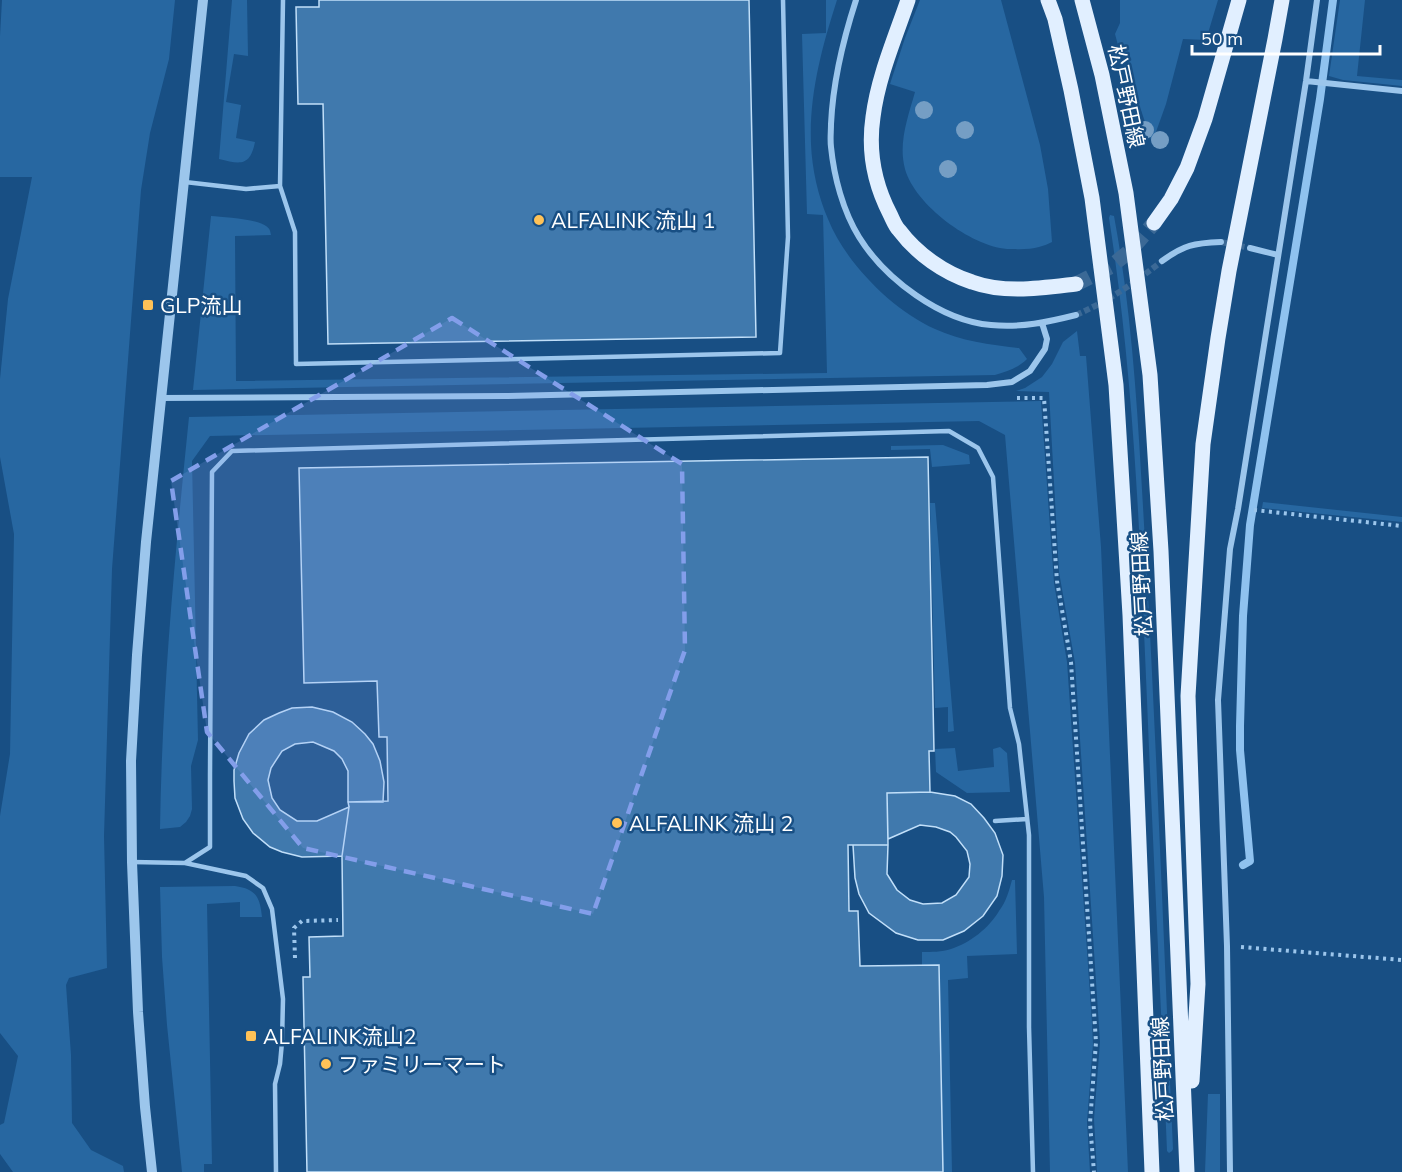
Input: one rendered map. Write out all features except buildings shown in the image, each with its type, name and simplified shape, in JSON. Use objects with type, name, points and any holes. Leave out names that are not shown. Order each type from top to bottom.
[{"type":"main road","points":[[908,0],[878,90],[871,147],[874,172],[885,204],[898,229],[921,253],[946,271],[973,283],[1008,289],[1076,285]]},
{"type":"main road","name":"松戸野田線","points":[[1048,0],[1055,19],[1069,80],[1092,198],[1116,385],[1130,615],[1152,1172]]},
{"type":"main road","name":"松戸野田線","points":[[1082,0],[1102,75],[1126,193],[1150,375],[1161,551],[1187,1167]]},
{"type":"main road","points":[[1154,223],[1171,199],[1187,168],[1202,129],[1239,0]]},
{"type":"main road","points":[[1187,1167],[1198,984],[1188,696],[1203,444],[1229,271],[1282,0]]},
{"type":"street","points":[[152,1172],[139,1024],[132,862],[131,761],[146,542],[203,0]]},
{"type":"street","points":[[856,0],[832,97],[831,145],[840,193],[859,237],[896,281],[937,308],[966,320],[989,325],[1017,327],[1076,315]]},
{"type":"street","points":[[1230,1172],[1227,946],[1218,700],[1230,549],[1239,509],[1317,0]]},
{"type":"street","points":[[1306,81],[1402,91]]},
{"type":"street","points":[[1162,261],[1185,246],[1221,243]]},
{"type":"street","points":[[1250,248],[1278,255]]},
{"type":"street","points":[[160,398],[505,396],[987,385],[1012,382],[1030,371],[1045,349],[1047,339],[1042,323]]},
{"type":"lane","points":[[283,0],[280,186],[295,232],[296,364],[780,352],[788,237],[783,0]]},
{"type":"lane","points":[[184,182],[246,189],[280,186]]},
{"type":"lane","points":[[185,863],[210,847],[212,472],[232,451],[949,431],[978,448],[993,477],[1010,708],[1019,744],[1029,835],[1029,1027],[1033,1172]]},
{"type":"lane","points":[[995,821],[1027,819]]},
{"type":"lane","points":[[132,862],[185,863],[246,876],[263,888],[272,909],[283,999],[280,1064],[275,1084],[276,1172]]},
{"type":"path","points":[[1009,398],[1044,398],[1057,581],[1071,662],[1096,1042],[1090,1123],[1094,1172]]},
{"type":"path","points":[[1260,511],[1402,526]]},
{"type":"path","points":[[1227,946],[1402,960]]},
{"type":"highlighted area","points":[[452,318],[682,464],[685,650],[593,914],[303,848],[207,732],[171,481]]},
{"type":"shaded area","points":[[2,0],[175,0],[169,59],[150,133],[141,190],[112,569],[104,836],[107,968],[69,978],[66,985],[71,1055],[72,1123],[91,1150],[123,1166],[124,1172],[13,1172],[0,1154],[0,1125],[4,1123],[18,1056],[0,1033],[0,816],[10,754],[14,534],[0,457],[0,379],[8,299],[32,177],[0,177]]},
{"type":"shaded area","points":[[232,0],[247,0],[248,56],[234,54],[226,102],[241,105],[236,138],[255,142],[250,156],[243,162],[219,159]]},
{"type":"shaded area","points":[[826,0],[837,0],[826,35],[814,89],[811,144],[818,192],[836,235],[858,268],[903,310],[919,321],[955,337],[1019,348],[1027,359],[1020,365],[995,375],[193,390],[211,216],[256,222],[267,227],[271,235],[235,236],[236,381],[827,373],[823,215],[807,214],[802,34],[826,33]]},
{"type":"shaded area","points":[[920,0],[1001,0],[1040,145],[1048,189],[1052,242],[1031,249],[1007,249],[977,240],[946,221],[932,209],[911,183],[905,169],[903,150],[905,130],[915,92],[890,84]]},
{"type":"shaded area","points":[[1120,0],[1218,0],[1206,40],[1183,39],[1166,104],[1152,143],[1141,110],[1131,94],[1115,34],[1120,23]]},
{"type":"shaded area","points":[[1340,0],[1365,0],[1357,76],[1402,80],[1402,86],[1343,80],[1329,76]]},
{"type":"shaded area","points":[[1110,215],[1114,216],[1127,301],[1138,429],[1154,706],[1173,1149],[1169,1153],[1167,1151],[1135,459]]},
{"type":"shaded area","points":[[1077,331],[1080,356],[1086,356],[1101,547],[1128,1172],[1097,1172],[1094,1119],[1100,1042],[1075,663],[1059,572],[1049,392],[1016,391],[1042,377],[1052,364],[1063,342]]},
{"type":"shaded area","points":[[1041,401],[1054,583],[1067,662],[1092,1023],[1093,1044],[1087,1122],[1090,1172],[1050,1172],[1044,897],[1005,435],[979,421],[210,436],[192,461],[198,740],[191,766],[192,809],[186,822],[180,827],[160,829],[166,674],[189,417]]},
{"type":"shaded area","points":[[943,445],[969,455],[970,464],[932,467],[930,449],[891,450],[891,446]]},
{"type":"shaded area","points":[[1263,502],[1402,517],[1402,522],[1262,508]]},
{"type":"shaded area","points":[[930,503],[935,503],[954,731],[948,732],[948,707],[935,708]]},
{"type":"shaded area","points":[[1000,747],[1007,753],[1010,792],[967,793],[936,772],[935,749],[955,748],[958,771],[994,767],[993,749]]},
{"type":"shaded area","points":[[1012,880],[1015,880],[1017,954],[967,956],[968,978],[948,980],[952,1172],[943,1172],[939,965],[922,965],[922,952],[951,949],[978,934],[1001,908]]},
{"type":"shaded area","points":[[235,886],[248,889],[256,895],[262,917],[240,917],[240,902],[207,904],[212,1164],[204,1164],[204,1172],[182,1172],[167,1025],[160,887]]},
{"type":"shaded area","points":[[1208,1094],[1220,1094],[1220,1172],[1205,1172]]},
{"type":"waterway","points":[[1243,865],[1250,861],[1240,750],[1243,616],[1250,525],[1320,99],[1333,0]]},
{"type":"tunnel","points":[[1076,284],[1110,267],[1130,251],[1154,223]]},
{"type":"tunnel","points":[[1221,242],[1250,248]]},
{"type":"tunnel","points":[[1076,315],[1121,291],[1162,261]]},
{"type":"place","name":"ALFALINK 流山 1","points":[[539,220]]},
{"type":"place","name":"GLP流山","points":[[148,305]]},
{"type":"place","name":"ALFALINK 流山 2","points":[[617,823]]},
{"type":"place","name":"ALFALINK流山2","points":[[251,1036]]},
{"type":"place","name":"ファミリーマート","points":[[326,1064]]}]
